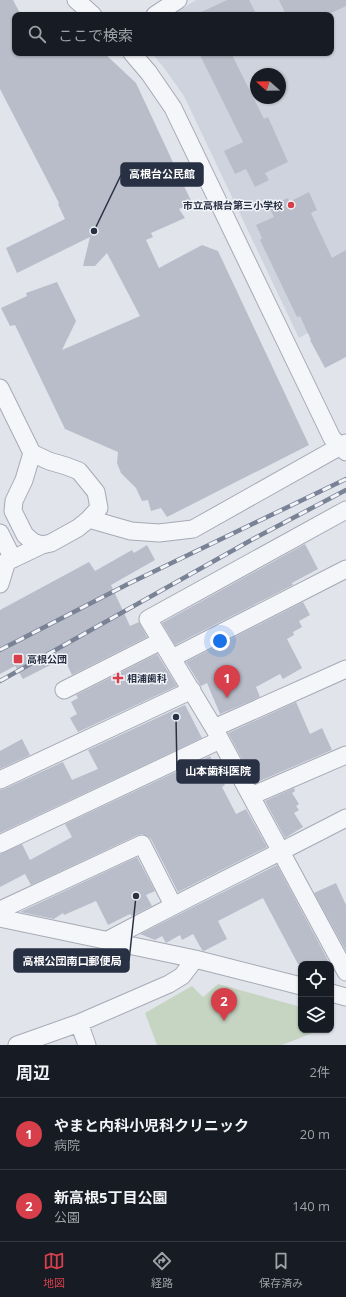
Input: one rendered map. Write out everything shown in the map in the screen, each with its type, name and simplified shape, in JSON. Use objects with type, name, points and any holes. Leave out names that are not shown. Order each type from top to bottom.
[{"type":"street","points":[[76,0],[90,12]]},
{"type":"street","points":[[160,12],[178,0]]},
{"type":"street","points":[[94,514],[116,526],[131,531],[159,533],[193,530],[344,447],[332,438],[174,108],[149,73],[135,56]]},
{"type":"street","points":[[0,388],[32,453],[49,461],[78,471],[96,492],[94,514],[78,528],[51,543],[42,545],[7,561]]},
{"type":"street","points":[[32,453],[14,501],[13,511],[25,535],[33,542],[42,545]]},
{"type":"street","points":[[0,506],[20,488],[36,469],[49,461]]},
{"type":"street","points":[[346,510],[148,619],[192,690],[217,734],[346,972]]},
{"type":"street","points":[[0,532],[7,561],[0,584]]},
{"type":"street","points":[[172,658],[346,569]]},
{"type":"street","points":[[64,690],[161,640]]},
{"type":"street","points":[[0,844],[346,669]]},
{"type":"street","points":[[0,780],[192,690]]},
{"type":"street","points":[[251,796],[346,755]]},
{"type":"street","points":[[108,940],[173,905],[346,818]]},
{"type":"street","points":[[1,917],[142,844],[173,905]]},
{"type":"street","points":[[1,917],[195,959],[298,985]]},
{"type":"street","points":[[17,1045],[35,1042],[169,984],[182,976],[195,959]]},
{"type":"street","points":[[334,994],[346,997]]},
{"type":"street","points":[[79,1023],[87,1045]]},
{"type":"shaded area","name":"市立高根台第三小学校","points":[[196,0],[346,0],[346,311],[299,338],[184,96],[154,56],[334,56],[334,12],[177,12]]},
{"type":"green space","points":[[218,984],[298,1006],[298,1033],[312,1033],[282,1045],[157,1045],[145,1013],[192,986],[203,997]]},
{"type":"building","points":[[0,0],[13,0],[19,12],[12,12],[12,56],[107,56],[136,83],[192,203],[179,209],[185,218],[151,233],[153,237],[146,240],[159,268],[202,245],[218,251],[309,445],[167,517],[161,508],[151,511],[148,500],[142,501],[136,488],[121,473],[117,463],[118,452],[65,429],[15,325],[10,326],[1,308],[27,296],[26,293],[57,282],[76,321],[62,350],[140,316],[107,253],[95,266],[83,266],[90,237],[17,273],[6,248],[65,219],[58,204],[59,203],[0,89]]},
{"type":"building","points":[[227,0],[249,0],[255,12],[201,12]]},
{"type":"building","points":[[279,0],[346,0],[346,6],[333,12],[285,12]]},
{"type":"building","points":[[200,56],[232,56],[250,91],[250,104],[256,104],[264,119],[268,117],[288,162],[265,173],[269,180],[255,187],[246,169],[235,174],[224,151],[243,142]]},
{"type":"building","points":[[309,192],[317,210],[311,213],[332,258],[346,250],[346,357],[325,368],[310,340],[300,316],[297,317],[260,240],[262,238],[256,225],[274,217],[269,207],[288,198],[289,202]]},
{"type":"building","points":[[305,544],[318,569],[292,583],[293,585],[175,645],[162,623]]},
{"type":"building","points":[[147,545],[155,560],[111,585],[130,626],[139,622],[147,637],[72,675],[64,658],[23,679],[15,666],[0,674],[0,610],[89,562],[95,571],[132,550],[134,553]]},
{"type":"building","points":[[303,602],[310,615],[299,621],[302,627],[293,632],[294,635],[287,639],[302,668],[283,679],[280,674],[256,687],[260,697],[220,714],[207,683],[201,686],[186,662]]},
{"type":"building","points":[[157,654],[177,686],[78,732],[70,718],[77,714],[71,702],[78,698],[76,695]]},
{"type":"building","points":[[296,702],[310,734],[322,728],[332,750],[255,783],[228,733]]},
{"type":"building","points":[[185,705],[202,738],[0,833],[0,790],[63,762],[72,780],[98,769],[88,750]]},
{"type":"building","points":[[22,739],[30,755],[0,769],[0,751]]},
{"type":"building","points":[[210,756],[225,785],[222,787],[236,814],[246,809],[267,847],[178,892],[151,839],[142,834],[31,885],[25,874],[0,887],[0,854],[22,844],[30,860],[72,837],[65,824]]},
{"type":"building","points":[[294,788],[295,791],[292,793],[299,804],[296,806],[299,810],[294,813],[303,827],[285,838],[265,801]]},
{"type":"building","points":[[137,857],[155,891],[146,895],[152,906],[132,916],[130,914],[108,925],[96,901],[64,915],[63,913],[54,919],[20,912]]},
{"type":"building","points":[[277,865],[328,961],[298,961],[298,964],[263,898],[218,921],[227,939],[204,951],[193,934],[182,940],[180,935],[166,943],[162,936],[155,940],[140,934]]},
{"type":"building","points":[[336,883],[346,905],[346,951],[314,893]]},
{"type":"railway","points":[[0,650],[128,584],[346,479]]},
{"type":"railway","points":[[0,681],[255,538],[346,490]]},
{"type":"place","name":"市立高根台第三小学校","points":[[291,205]]},
{"type":"place","name":"高根台公民館","points":[[94,231]]},
{"type":"place","name":"高根公団","points":[[18,659]]},
{"type":"place","name":"相浦歯科","points":[[118,678]]},
{"type":"place","name":"やまと内科小児科クリニック","points":[[227,698]]},
{"type":"place","name":"山本歯科医院","points":[[176,717]]},
{"type":"place","name":"高根公団南口郵便局","points":[[136,896]]},
{"type":"place","name":"新高根5丁目公園","points":[[224,1021]]}]
